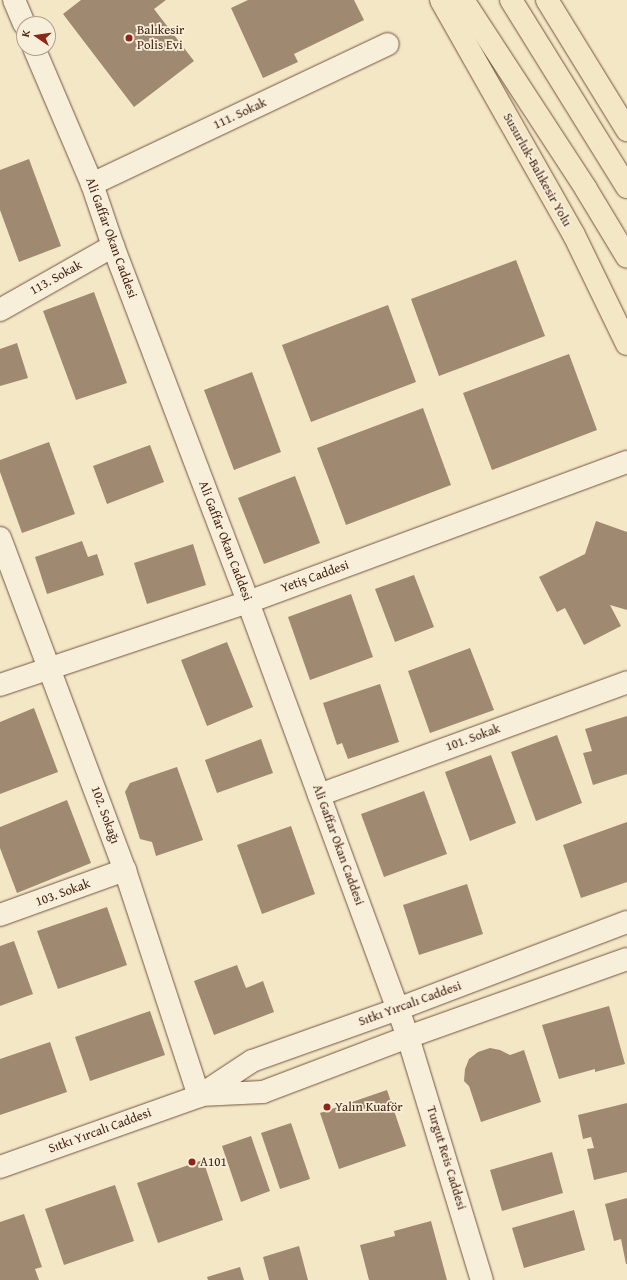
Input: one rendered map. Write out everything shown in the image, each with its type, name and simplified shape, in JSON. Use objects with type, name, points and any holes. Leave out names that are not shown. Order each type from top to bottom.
[{"type":"highway","name":"Susurluk-Balıkesir Yolu","points":[[441,0],[574,235],[627,344]]},
{"type":"highway","name":"Susurluk-Balıkesir Yolu","points":[[463,0],[586,189],[627,258]]},
{"type":"highway","points":[[511,0],[627,187]]},
{"type":"highway","points":[[547,0],[627,130]]},
{"type":"street","points":[[14,0],[21,16]]},
{"type":"street","name":"111. Sokak","points":[[92,184],[388,44]]},
{"type":"street","name":"Ali Gaffar Okan Caddesi","points":[[37,56],[92,184],[113,246],[248,602],[408,1037]]},
{"type":"street","name":"113. Sokak","points":[[0,310],[113,246]]},
{"type":"street","name":"Yetiş Caddesi","points":[[0,685],[248,602],[627,462]]},
{"type":"street","name":"102. Sokağı","points":[[0,538],[125,870],[199,1096]]},
{"type":"street","name":"101. Sokak","points":[[319,795],[627,682]]},
{"type":"street","name":"103. Sokak","points":[[0,915],[125,870]]},
{"type":"street","name":"Sıtkı Yırcalı Caddesi","points":[[0,1167],[199,1096],[252,1061],[398,1009],[627,922]]},
{"type":"street","name":"Sıtkı Yırcalı Caddesi","points":[[199,1096],[263,1092],[408,1037],[627,959]]},
{"type":"street","name":"Turgut Reis Caddesi","points":[[408,1037],[482,1280]]},
{"type":"building","name":"Balıkesir Polis Evi","points":[[81,0],[166,0],[154,9],[194,61],[134,107],[63,14]]},
{"type":"building","points":[[248,0],[354,0],[364,20],[294,54],[298,62],[263,78],[231,8]]},
{"type":"building","points":[[29,159],[61,246],[19,262],[0,210],[0,170]]},
{"type":"building","points":[[516,260],[545,336],[439,376],[411,299]]},
{"type":"building","points":[[94,292],[127,383],[76,400],[43,311]]},
{"type":"building","points":[[388,305],[416,382],[311,422],[282,345]]},
{"type":"building","points":[[17,343],[28,378],[0,386],[0,349]]},
{"type":"building","points":[[569,354],[597,430],[492,470],[463,393]]},
{"type":"building","points":[[252,372],[281,452],[234,470],[204,390]]},
{"type":"building","points":[[423,408],[451,485],[346,525],[317,448]]},
{"type":"building","points":[[49,442],[75,514],[22,533],[0,472],[0,460]]},
{"type":"building","points":[[150,445],[164,482],[107,504],[93,466]]},
{"type":"building","points":[[295,476],[320,543],[264,564],[238,498]]},
{"type":"building","points":[[596,521],[627,532],[627,610],[610,605],[621,626],[584,645],[565,608],[557,612],[539,577],[585,554]]},
{"type":"building","points":[[82,541],[88,557],[97,554],[104,575],[47,594],[35,557]]},
{"type":"building","points":[[193,544],[206,585],[147,604],[134,563]]},
{"type":"building","points":[[414,575],[434,627],[395,642],[375,589]]},
{"type":"building","points":[[351,594],[373,657],[310,680],[288,617]]},
{"type":"building","points":[[227,642],[253,707],[207,726],[181,660]]},
{"type":"building","points":[[470,648],[494,710],[430,733],[408,671]]},
{"type":"building","points":[[380,684],[399,742],[348,759],[342,743],[337,745],[323,703]]},
{"type":"building","points":[[34,708],[58,772],[0,794],[0,722]]},
{"type":"building","points":[[627,716],[627,774],[593,785],[583,753],[592,751],[585,729]]},
{"type":"building","points":[[557,735],[582,803],[536,821],[511,752]]},
{"type":"building","points":[[261,739],[273,773],[217,793],[205,760]]},
{"type":"building","points":[[491,755],[516,823],[470,841],[445,772]]},
{"type":"building","points":[[177,767],[203,840],[156,856],[152,842],[140,839],[125,792],[130,783]]},
{"type":"building","points":[[424,791],[447,854],[384,877],[361,814]]},
{"type":"building","points":[[67,800],[91,863],[17,893],[0,848],[0,827]]},
{"type":"building","points":[[627,822],[627,882],[581,898],[563,845]]},
{"type":"building","points":[[291,826],[315,894],[262,914],[237,845]]},
{"type":"building","points":[[467,884],[483,934],[419,955],[403,905]]},
{"type":"building","points":[[107,907],[127,965],[58,989],[37,931]]},
{"type":"building","points":[[14,941],[33,994],[0,1006],[0,946]]},
{"type":"building","points":[[237,965],[246,988],[263,981],[274,1012],[214,1035],[194,981]]},
{"type":"building","points":[[609,1006],[625,1064],[595,1072],[595,1069],[559,1079],[542,1025]]},
{"type":"building","points":[[150,1011],[165,1055],[90,1081],[75,1037]]},
{"type":"building","points":[[50,1042],[67,1092],[0,1115],[0,1059]]},
{"type":"building","points":[[490,1048],[500,1050],[510,1055],[524,1050],[541,1102],[481,1122],[469,1086],[464,1081],[465,1069],[469,1059],[478,1052]]},
{"type":"building","points":[[387,1090],[406,1146],[339,1169],[320,1113]]},
{"type":"building","points":[[627,1103],[627,1172],[594,1180],[587,1149],[594,1148],[591,1137],[583,1139],[578,1115]]},
{"type":"building","points":[[291,1123],[310,1179],[280,1189],[261,1133]]},
{"type":"building","points":[[251,1136],[270,1191],[241,1202],[222,1146]]},
{"type":"building","points":[[552,1152],[563,1193],[502,1211],[490,1170]]},
{"type":"building","points":[[203,1160],[223,1220],[158,1243],[137,1183]]},
{"type":"building","points":[[115,1185],[134,1241],[64,1265],[45,1209]]},
{"type":"building","points":[[627,1198],[626,1264],[621,1239],[614,1241],[605,1204]]},
{"type":"building","points":[[574,1210],[585,1250],[524,1268],[512,1228]]},
{"type":"building","points":[[24,1214],[42,1267],[35,1269],[39,1280],[0,1280],[0,1222]]},
{"type":"building","points":[[431,1221],[447,1280],[369,1280],[360,1245],[395,1236],[394,1231]]},
{"type":"building","points":[[299,1246],[308,1280],[269,1280],[263,1257]]},
{"type":"building","points":[[240,1267],[244,1280],[208,1280],[207,1277]]},
{"type":"place","name":"Balıkesir Polis Evi","points":[[129,38]]},
{"type":"place","name":"Yalın Kuaför","points":[[327,1107]]},
{"type":"place","name":"A101","points":[[192,1162]]}]
